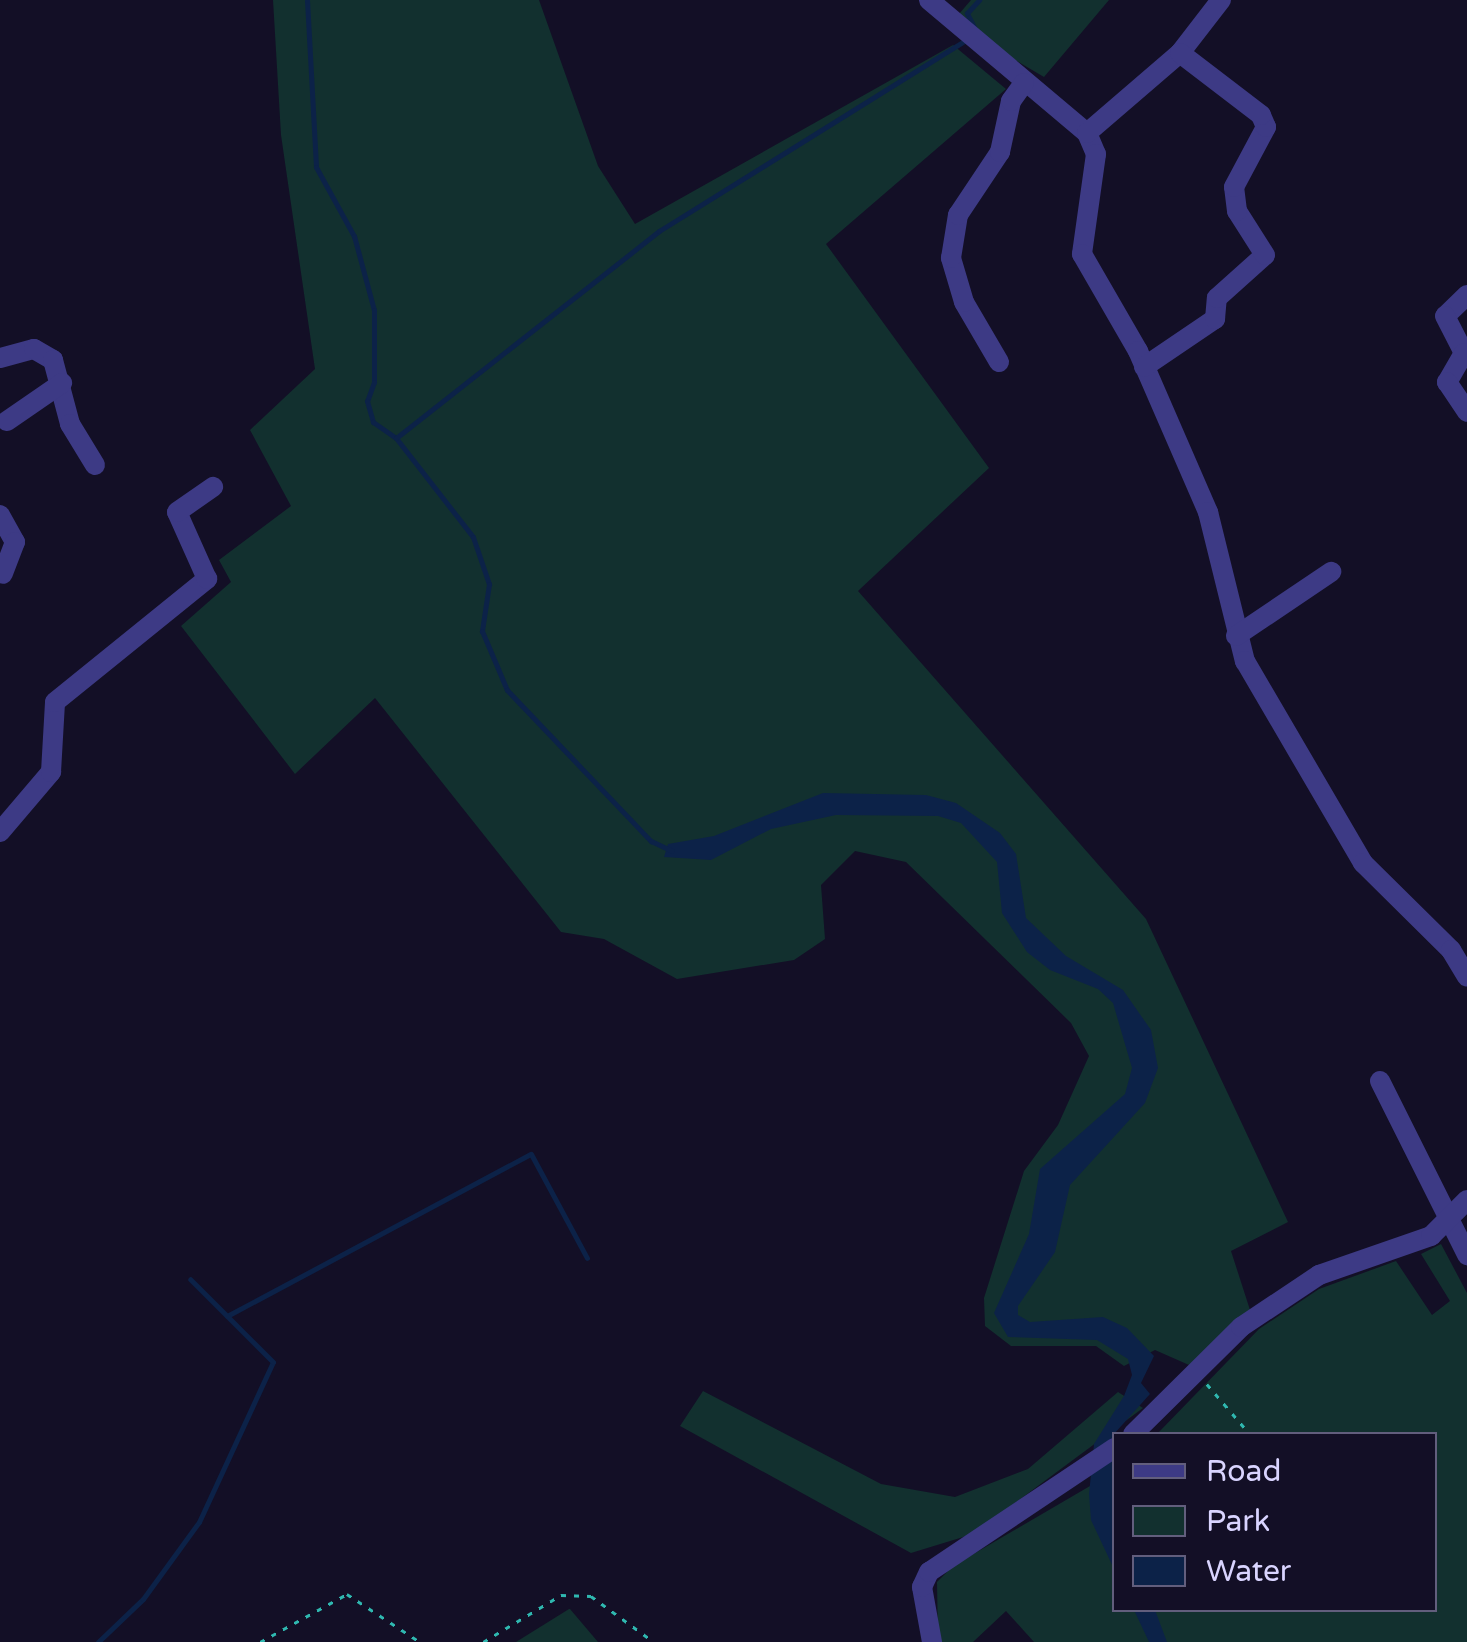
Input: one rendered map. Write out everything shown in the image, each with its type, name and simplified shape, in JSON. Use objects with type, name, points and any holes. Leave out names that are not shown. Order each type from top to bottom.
[{"type":"street","points":[[929,0],[945,18],[1087,134],[1096,154],[1082,254],[1144,367],[1208,512],[1236,636],[1354,850],[1450,950],[1467,977]]},
{"type":"street","points":[[1087,134],[1180,53],[1221,0]]},
{"type":"street","points":[[1144,367],[1214,319],[1217,298],[1264,255],[1238,212],[1234,187],[1266,127],[1261,115],[1180,53]]},
{"type":"street","points":[[999,362],[964,302],[951,258],[958,216],[1000,152],[1010,101],[1020,80]]},
{"type":"street","points":[[1467,295],[1446,316],[1464,353],[1447,382],[1467,412]]},
{"type":"street","points":[[0,358],[34,349],[53,360],[70,424],[96,465]]},
{"type":"street","points":[[7,422],[62,383]]},
{"type":"street","points":[[0,832],[50,772],[56,702],[207,579],[177,512],[212,487]]},
{"type":"street","points":[[0,515],[15,542],[2,574]]},
{"type":"street","points":[[1236,636],[1330,572]]},
{"type":"street","points":[[1380,1081],[1467,1255]]},
{"type":"street","points":[[1135,1432],[1240,1327],[1319,1275],[1431,1236],[1467,1200]]},
{"type":"street","points":[[932,1642],[922,1588],[929,1572],[1093,1458],[1112,1449]]},
{"type":"path","points":[[1196,1372],[1248,1432]]},
{"type":"path","points":[[260,1642],[348,1594],[420,1642]]},
{"type":"path","points":[[483,1642],[561,1595],[591,1596],[654,1642]]},
{"type":"green space","points":[[273,0],[539,0],[598,166],[635,224],[953,45],[1006,89],[826,244],[989,468],[858,591],[1146,919],[1288,1222],[1231,1251],[1251,1313],[1189,1365],[1155,1350],[1124,1366],[1096,1346],[1011,1346],[985,1326],[984,1298],[1024,1171],[1058,1125],[1089,1056],[1071,1023],[906,862],[855,851],[821,885],[825,939],[794,960],[677,979],[604,939],[561,932],[375,698],[295,774],[181,626],[231,582],[219,560],[291,506],[250,430],[315,369],[281,135]]},
{"type":"green space","points":[[971,0],[1109,0],[1044,77],[995,48],[959,14]]},
{"type":"green space","points":[[1441,1244],[1467,1293],[1467,1642],[1034,1642],[1006,1611],[973,1642],[938,1642],[937,1582],[953,1566],[1112,1473],[1112,1612],[1437,1612],[1437,1432],[1159,1432],[1259,1329],[1319,1289],[1396,1261],[1432,1315],[1450,1301],[1421,1254]]},
{"type":"green space","points":[[703,1391],[881,1484],[955,1497],[1028,1469],[1118,1392],[1143,1408],[973,1534],[911,1553],[680,1426]]},
{"type":"green space","points":[[569,1609],[598,1642],[516,1642]]},
{"type":"water","points":[[823,793],[926,795],[956,803],[1000,833],[1016,854],[1026,918],[1066,956],[1123,990],[1151,1030],[1158,1068],[1145,1103],[1070,1185],[1055,1252],[1018,1306],[1018,1315],[1030,1322],[1103,1317],[1127,1328],[1154,1356],[1141,1383],[1150,1394],[1112,1432],[1112,1565],[1091,1520],[1089,1494],[1094,1444],[1124,1396],[1132,1375],[1128,1359],[1097,1340],[1008,1337],[994,1313],[1029,1234],[1040,1169],[1125,1094],[1132,1068],[1113,1003],[1098,989],[1050,970],[1027,952],[1002,913],[997,862],[961,823],[938,816],[836,815],[771,829],[711,860],[664,857],[668,844],[714,836]]},
{"type":"water","points":[[1135,1612],[1156,1612],[1167,1642],[1149,1642]]},
{"type":"waterway","points":[[307,0],[316,167],[354,236],[374,310],[374,382],[367,401],[373,422],[396,438],[473,537],[489,584],[482,631],[507,690],[651,841],[672,851]]},
{"type":"waterway","points":[[976,31],[967,13],[979,0]]},
{"type":"waterway","points":[[396,438],[659,231],[968,39]]},
{"type":"waterway","points":[[227,1316],[531,1154],[587,1258]]},
{"type":"waterway","points":[[98,1642],[143,1599],[199,1522],[273,1362],[190,1279]]}]
